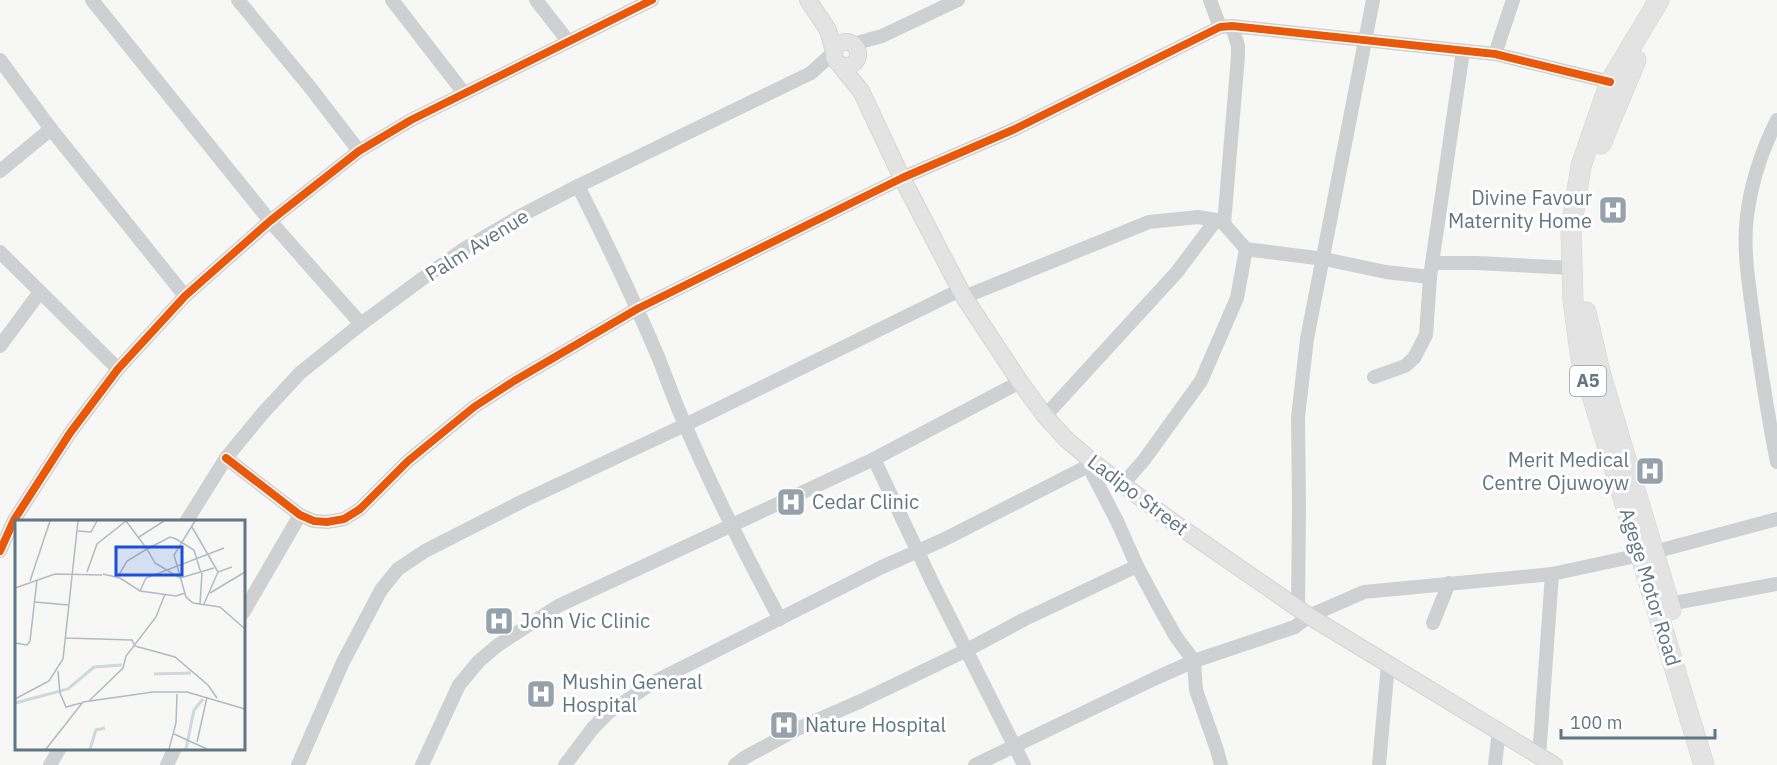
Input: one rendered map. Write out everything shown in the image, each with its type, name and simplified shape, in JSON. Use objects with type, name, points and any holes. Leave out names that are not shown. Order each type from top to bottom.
[{"type":"highway","name":"Agege Motor Road","points":[[1659,0],[1610,82],[1581,166],[1571,229],[1573,301],[1581,359],[1647,553],[1669,604],[1716,765]]},
{"type":"highway","name":"Agege Motor Road","points":[[1671,0],[1632,66],[1603,139],[1587,190],[1583,247],[1586,310],[1600,372],[1704,765]]},
{"type":"main road","name":"Ladipo Street","points":[[808,0],[828,30],[836,58],[861,91],[902,178],[962,293],[1020,382],[1045,416],[1066,439],[1092,465],[1123,484],[1217,553],[1304,612],[1554,765]]},
{"type":"main road","points":[[818,0],[834,25],[856,49],[856,61],[850,65],[836,58]]},
{"type":"main road","name":"Ladipo Street","points":[[856,49],[861,91]]},
{"type":"street","points":[[92,0],[270,221],[361,324]]},
{"type":"street","points":[[238,0],[309,86],[359,152]]},
{"type":"street","points":[[392,0],[464,93]]},
{"type":"street","points":[[536,0],[568,41]]},
{"type":"street","points":[[0,551],[14,520],[64,442],[118,369],[186,296],[270,221],[359,152],[411,120],[652,0]]},
{"type":"street","points":[[856,49],[958,0]]},
{"type":"street","points":[[1045,416],[1178,272],[1220,222],[1238,46],[1210,0]]},
{"type":"street","points":[[975,765],[1194,661],[1295,627],[1304,612],[1298,417],[1307,339],[1373,0]]},
{"type":"street","points":[[1495,54],[1513,0]]},
{"type":"street","points":[[226,458],[300,515],[314,521],[327,522],[344,519],[360,509],[408,461],[474,407],[637,309],[902,178],[1015,129],[1226,26],[1495,54],[1610,82]]},
{"type":"street","points":[[1374,377],[1405,366],[1414,358],[1426,335],[1431,270],[1463,51]]},
{"type":"street","name":"Palm Avenue","points":[[187,520],[226,458],[300,373],[361,324],[464,249],[522,214],[811,73],[836,58]]},
{"type":"street","points":[[0,60],[51,129],[186,296]]},
{"type":"street","points":[[1777,120],[1771,145],[1751,196],[1746,217],[1750,292],[1761,377],[1772,409],[1777,462]]},
{"type":"street","points":[[0,171],[51,129]]},
{"type":"street","points":[[578,186],[637,309],[685,426],[780,619]]},
{"type":"street","points":[[298,765],[343,662],[381,590],[398,569],[425,551],[523,501],[962,293],[1149,222],[1198,217],[1220,222],[1246,249],[1324,259],[1386,272],[1431,270],[1476,263],[1572,268]]},
{"type":"street","points":[[1123,484],[1144,460],[1201,381],[1237,298],[1246,249]]},
{"type":"street","points":[[0,252],[118,369]]},
{"type":"street","points":[[0,346],[40,292]]},
{"type":"street","points":[[422,765],[459,685],[479,661],[498,645],[558,606],[874,459],[1020,382]]},
{"type":"street","points":[[874,459],[1024,765]]},
{"type":"street","points":[[573,761],[593,728],[609,712],[654,682],[882,567],[1092,465],[1137,566],[1176,637],[1194,661],[1196,690],[1221,765]]},
{"type":"street","points":[[244,611],[300,515]]},
{"type":"street","points":[[1304,612],[1364,592],[1552,574],[1647,553],[1777,519]]},
{"type":"street","points":[[735,765],[797,729],[967,650],[1025,619],[1137,566]]},
{"type":"street","points":[[1539,756],[1552,574]]},
{"type":"street","points":[[1433,623],[1449,583]]},
{"type":"street","points":[[1669,604],[1777,584]]},
{"type":"street","points":[[1379,765],[1388,664]]},
{"type":"street","points":[[1495,765],[1499,730]]},
{"type":"street","points":[[50,765],[59,750]]},
{"type":"street","points":[[167,765],[175,750]]},
{"type":"cycle path","points":[[0,551],[14,520],[70,433],[118,369],[185,296],[270,221],[359,151],[411,120],[652,0]]},
{"type":"cycle path","points":[[226,458],[300,515],[314,521],[327,522],[344,519],[360,509],[408,461],[474,407],[637,309],[902,178],[1015,129],[1220,27],[1232,26],[1495,54],[1610,82]]},
{"type":"place","name":"Divine Favour Maternity Home","points":[[1613,210]]},
{"type":"place","name":"Merit Medical Centre Ojuwoyw","points":[[1650,471]]},
{"type":"place","name":"Cedar Clinic","points":[[791,502]]},
{"type":"place","name":"John Vic Clinic","points":[[499,621]]},
{"type":"place","name":"Mushin General Hospital","points":[[541,694]]},
{"type":"place","name":"Nature Hospital","points":[[784,725]]}]
